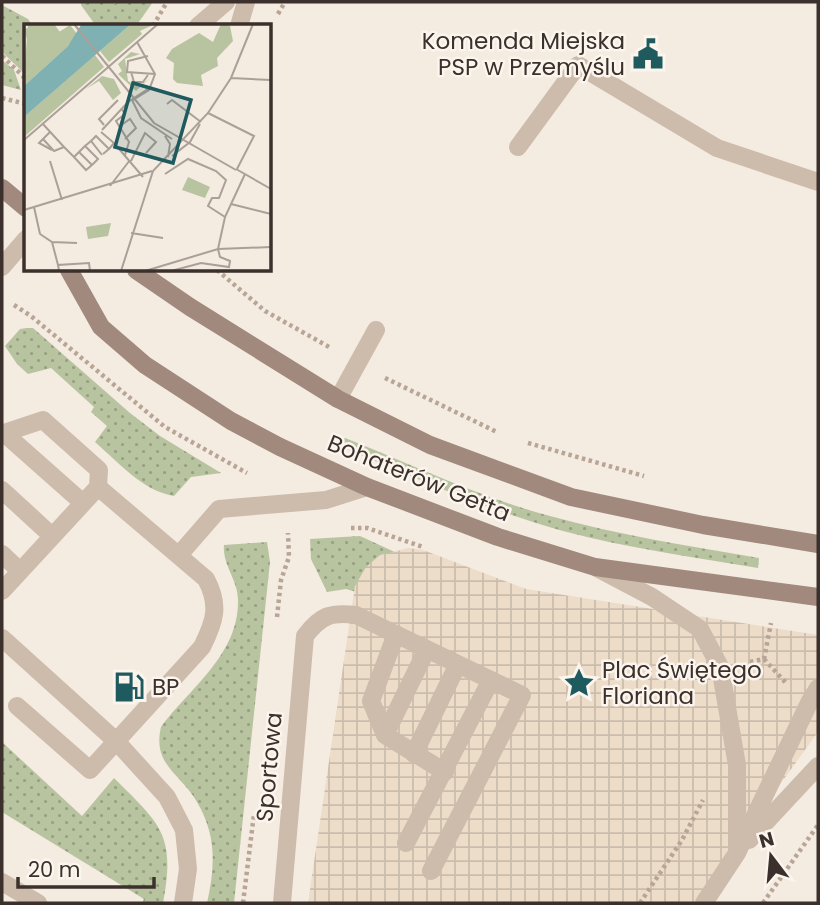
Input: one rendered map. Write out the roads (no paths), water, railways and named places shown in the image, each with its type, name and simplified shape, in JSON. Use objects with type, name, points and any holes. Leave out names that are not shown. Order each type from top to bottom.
[{"type":"main road","points":[[2,188],[24,206]]},
{"type":"main road","name":"Bohaterów Getta","points":[[70,271],[101,327],[145,365],[231,421],[367,487],[498,537],[595,567],[818,597]]},
{"type":"main road","name":"Bohaterów Getta","points":[[138,271],[190,307],[338,399],[430,445],[571,497],[703,525],[818,544]]},
{"type":"street","points":[[200,24],[226,2]]},
{"type":"street","points":[[240,24],[246,2]]},
{"type":"street","points":[[518,147],[578,65],[717,148],[818,182]]},
{"type":"street","points":[[2,267],[24,241]]},
{"type":"street","points":[[338,399],[376,330]]},
{"type":"street","points":[[2,433],[43,420],[99,470],[98,487],[2,591]]},
{"type":"street","points":[[2,433],[83,503]]},
{"type":"street","points":[[17,706],[90,771],[202,647],[212,628],[214,594],[206,579],[98,487]]},
{"type":"street","points":[[179,555],[219,509],[326,500],[367,487]]},
{"type":"street","points":[[2,490],[52,536]]},
{"type":"street","points":[[2,554],[20,571]]},
{"type":"street","points":[[595,567],[652,597],[700,629],[720,667],[737,765],[737,853]]},
{"type":"street","name":"Sportowa","points":[[282,903],[305,636],[316,622],[335,613],[356,615],[396,634]]},
{"type":"street","points":[[431,870],[522,695],[396,634],[371,701],[384,735],[445,772]]},
{"type":"street","points":[[2,638],[116,741],[167,797],[184,830],[188,869],[183,903]]},
{"type":"street","points":[[384,735],[426,649]]},
{"type":"street","points":[[414,754],[458,664]]},
{"type":"street","points":[[406,843],[491,680]]},
{"type":"street","points":[[704,903],[737,853],[818,688]]},
{"type":"street","points":[[737,853],[818,766]]},
{"type":"street","points":[[2,882],[38,903]]},
{"type":"place","name":"Komenda Miejska PSP w Przemyślu","points":[[648,54]]},
{"type":"place","name":"Plac Świętego Floriana","points":[[579,683]]},
{"type":"place","name":"BP","points":[[129,687]]}]
